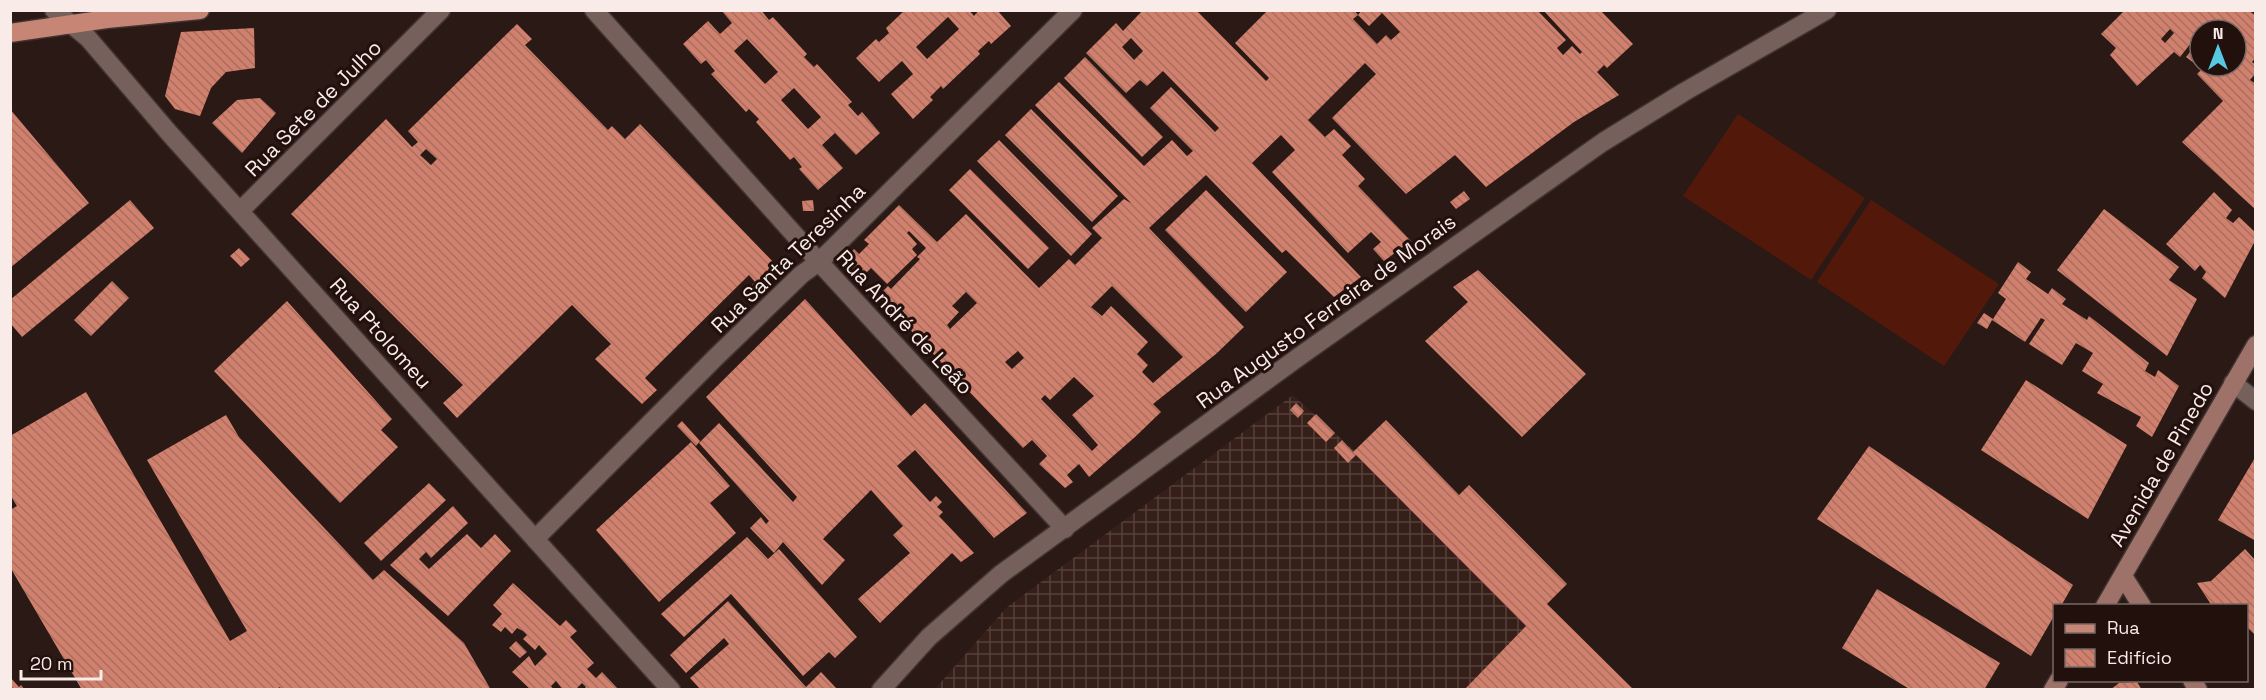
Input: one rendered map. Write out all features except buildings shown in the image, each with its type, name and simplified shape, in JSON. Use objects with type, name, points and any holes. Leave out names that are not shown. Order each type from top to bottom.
[{"type":"main road","points":[[10,33],[107,19],[200,10]]},
{"type":"street","name":"Rua Ptolomeu","points":[[54,10],[74,25],[671,690]]},
{"type":"street","name":"Rua Sete de Julho","points":[[240,211],[441,10]]},
{"type":"street","name":"Rua André de Leão","points":[[594,10],[819,262],[1065,529]]},
{"type":"street","name":"Rua Santa Teresinha","points":[[535,539],[717,356],[802,274],[819,262],[1073,10]]},
{"type":"street","name":"Rua Augusto Ferreira de Morais","points":[[881,690],[929,637],[1001,574],[1300,356],[1603,142],[1803,16],[1827,10]]},
{"type":"street","name":"Avenida de Pinedo","points":[[2106,604],[2256,345]]},
{"type":"street","points":[[2233,383],[2256,401]]},
{"type":"street","points":[[2123,576],[2141,604]]},
{"type":"shaded area","points":[[1738,114],[1865,198],[1811,280],[1683,196]]},
{"type":"shaded area","points":[[1871,200],[1999,284],[1944,366],[1817,282]]},
{"type":"shaded area","points":[[1293,395],[1616,689],[934,690],[1006,608]]}]
